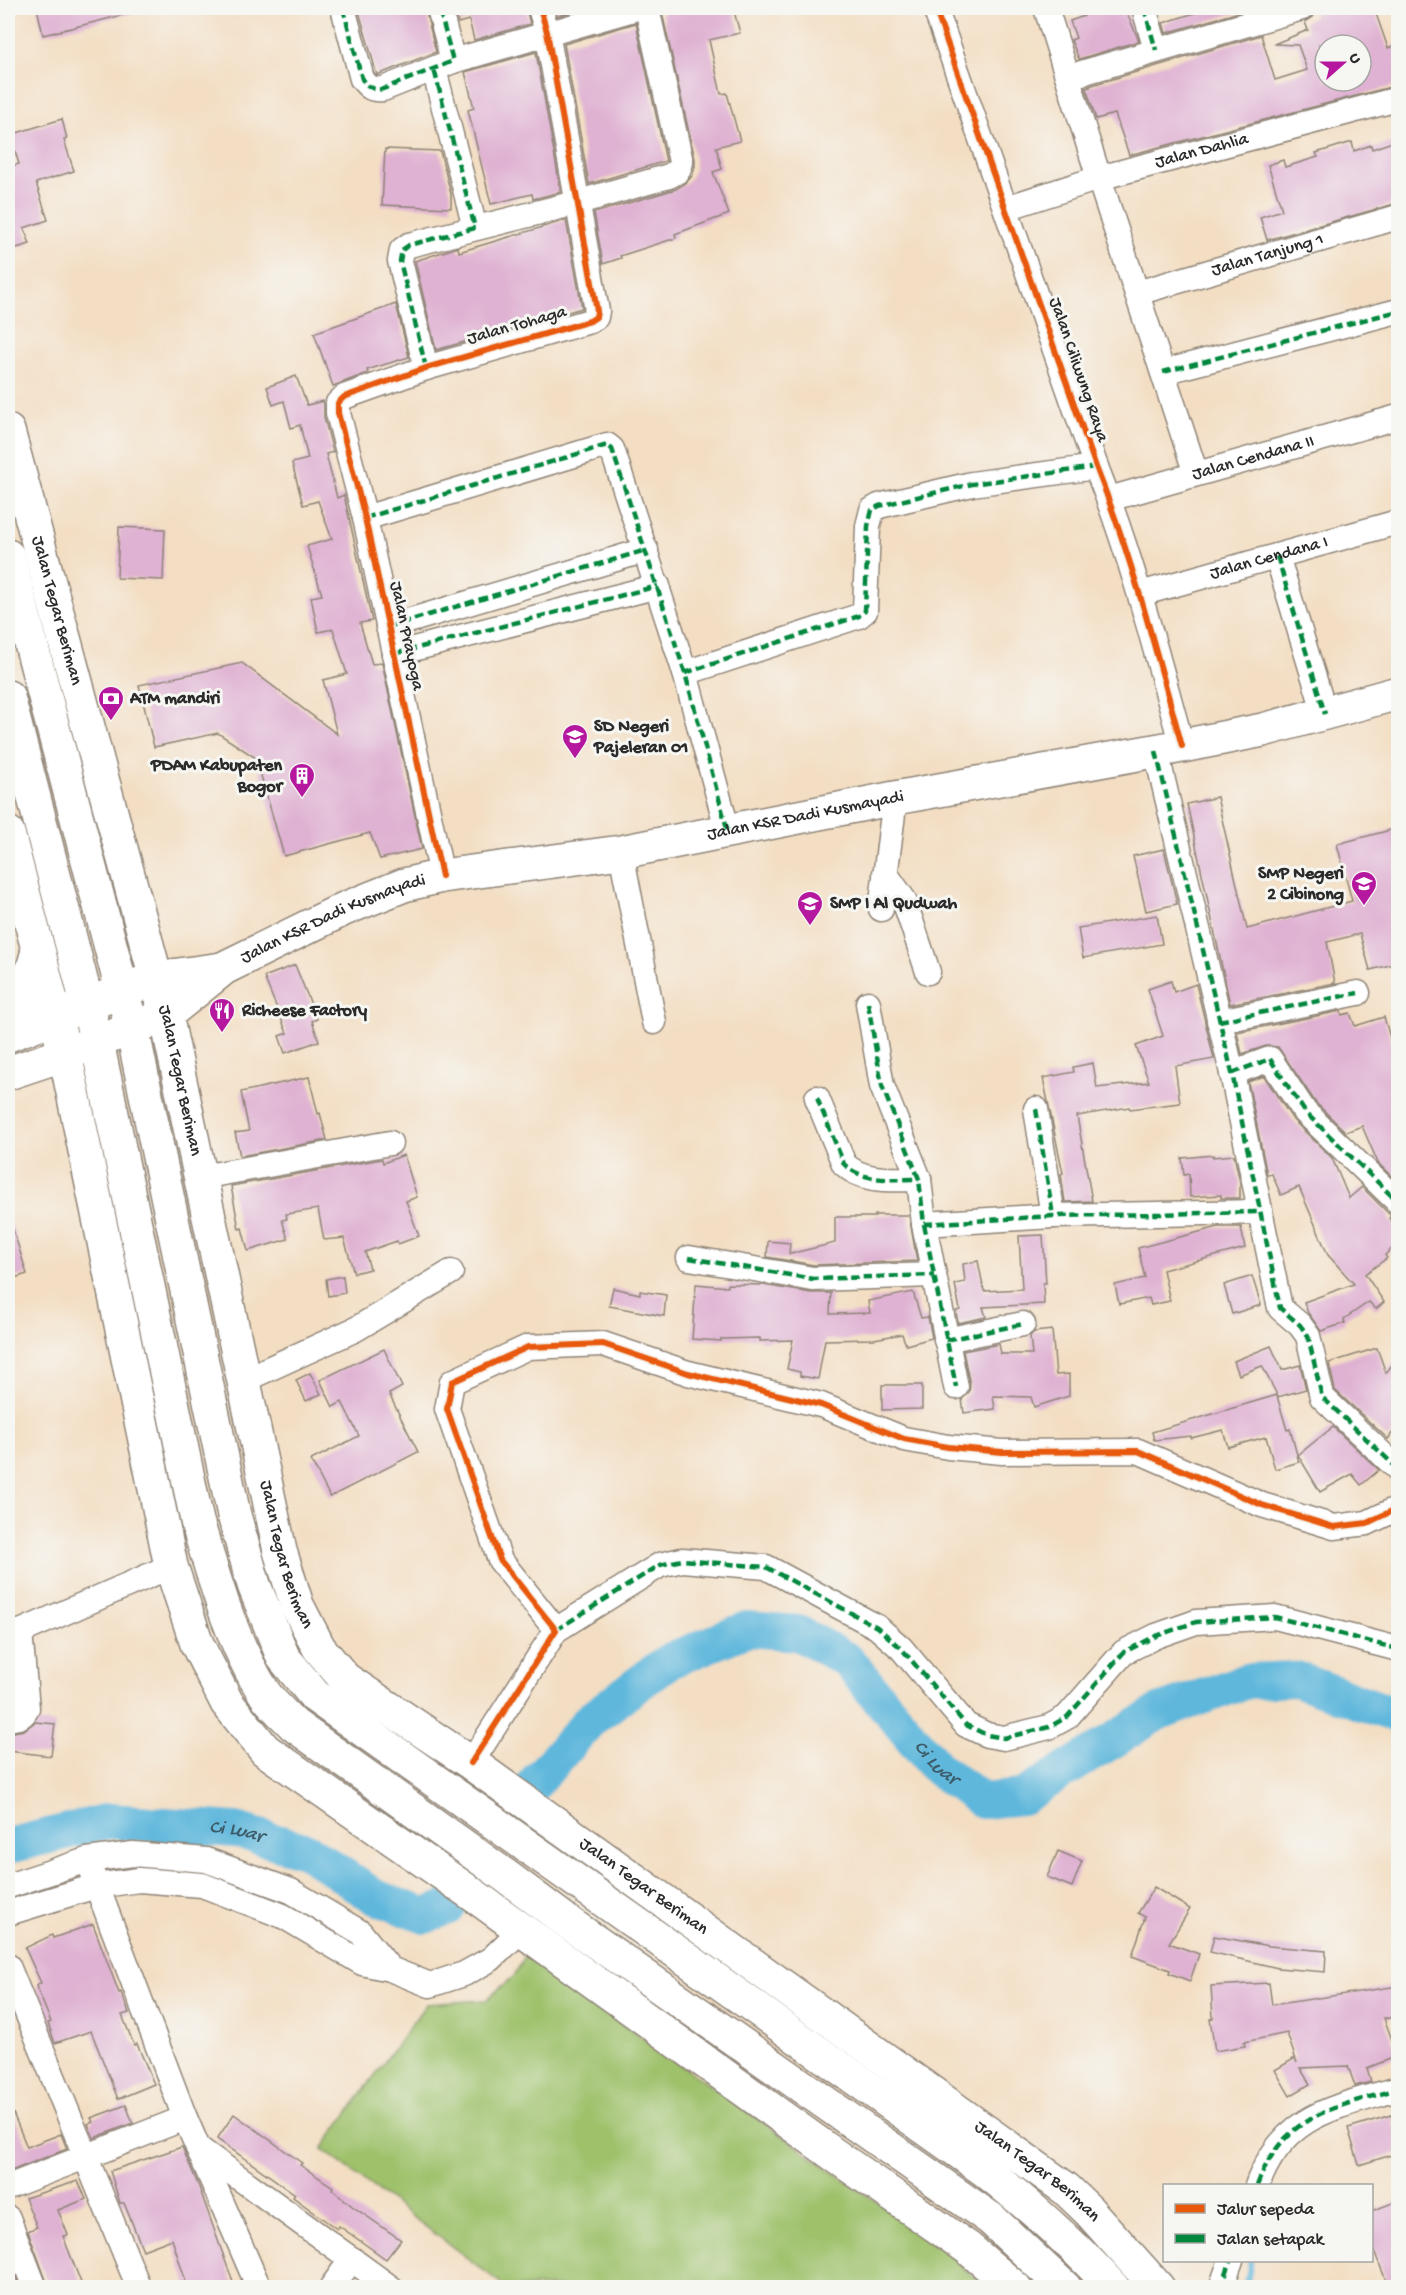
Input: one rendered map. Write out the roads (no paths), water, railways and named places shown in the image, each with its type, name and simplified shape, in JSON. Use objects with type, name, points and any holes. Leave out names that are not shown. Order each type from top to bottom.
[{"type":"main road","name":"Jalan Tegar Beriman","points":[[8,431],[166,1015],[280,1551],[297,1605],[319,1648],[345,1679],[471,1763],[1066,2189],[1089,2211],[1158,2288]]},
{"type":"main road","name":"Jalan Tegar Beriman","points":[[8,556],[132,1028],[234,1515],[254,1585],[283,1657],[315,1696],[986,2171],[1071,2243],[1113,2288]]},
{"type":"main road","name":"Jalan KSR Dadi Kusmayadi","points":[[8,1073],[65,1054],[166,1015],[224,968],[344,909],[404,885],[442,876],[621,852],[895,798],[1263,730],[1398,693]]},
{"type":"main road","points":[[8,697],[97,1042],[197,1521],[218,1590],[238,1641],[266,1694],[294,1725],[507,1876],[566,1921],[991,2219],[1065,2288]]},
{"type":"main road","points":[[8,833],[65,1054],[171,1566],[202,1654],[227,1703],[265,1750],[522,1929],[968,2248],[1015,2288]]},
{"type":"main road","points":[[8,1024],[28,985],[38,951]]},
{"type":"main road","name":"Jalan KSR Dadi Kusmayadi","points":[[8,1035],[156,978],[224,968]]},
{"type":"main road","points":[[566,1921],[589,1890]]},
{"type":"main road","points":[[848,2075],[897,2069]]},
{"type":"main road","points":[[840,2158],[877,2140]]},
{"type":"street","points":[[343,8],[362,80],[368,88],[375,90],[383,89],[443,65],[547,32],[637,8]]},
{"type":"street","points":[[439,8],[443,65],[475,228]]},
{"type":"street","points":[[540,8],[547,32],[578,202]]},
{"type":"street","points":[[426,368],[400,261],[402,250],[409,245],[578,202],[669,176],[678,171],[681,162],[647,8]]},
{"type":"street","name":"Jalan Ciliwung Raya","points":[[935,8],[1109,499],[1140,594],[1219,1021],[1232,1073],[1280,1308],[1300,1325],[1308,1336],[1322,1397],[1398,1469]]},
{"type":"street","points":[[1046,8],[1196,474]]},
{"type":"street","points":[[1144,8],[1156,50]]},
{"type":"street","points":[[1068,77],[1302,8]]},
{"type":"street","name":"Jalan Dahlia","points":[[1006,208],[1099,178],[1398,99]]},
{"type":"street","name":"Jalan Tohaga","points":[[338,403],[344,397],[426,368],[590,321],[596,316],[578,202]]},
{"type":"street","name":"Jalan Tanjung 1","points":[[1137,293],[1398,217]]},
{"type":"street","points":[[1163,372],[1398,311]]},
{"type":"street","name":"Jalan Prayoga","points":[[338,403],[338,413],[365,518],[442,876]]},
{"type":"street","name":"Jalan Cendana II","points":[[1109,499],[1398,417]]},
{"type":"street","points":[[365,518],[608,445],[612,448],[685,673],[728,832]]},
{"type":"street","points":[[685,673],[859,616],[865,611],[868,526],[872,510],[879,506],[972,484],[1096,467]]},
{"type":"street","name":"Jalan Cendana I","points":[[1140,594],[1398,522]]},
{"type":"street","points":[[388,627],[646,550]]},
{"type":"street","points":[[1277,556],[1325,714]]},
{"type":"street","points":[[394,654],[658,586]]},
{"type":"street","points":[[881,909],[895,798]]},
{"type":"street","points":[[621,852],[654,1022]]},
{"type":"street","points":[[885,873],[904,900],[928,972]]},
{"type":"street","points":[[1219,1021],[1358,993]]},
{"type":"street","points":[[868,1003],[882,1086],[919,1179],[924,1224],[956,1387]]},
{"type":"street","points":[[1232,1073],[1270,1059],[1305,1113],[1397,1201]]},
{"type":"street","points":[[817,1098],[844,1164],[850,1170],[880,1179],[919,1179]]},
{"type":"street","points":[[1036,1109],[1053,1216]]},
{"type":"street","points":[[201,1177],[390,1143]]},
{"type":"street","points":[[924,1224],[1053,1216],[1259,1212]]},
{"type":"street","points":[[689,1258],[813,1279],[934,1275]]},
{"type":"street","points":[[244,1380],[356,1329],[451,1272]]},
{"type":"street","points":[[946,1340],[1023,1324]]},
{"type":"street","points":[[556,1630],[500,1560],[447,1409],[452,1382],[528,1347],[603,1344],[688,1373],[821,1405],[904,1438],[948,1447],[1002,1452],[1138,1451],[1262,1505],[1334,1527],[1367,1523],[1398,1508]]},
{"type":"street","points":[[471,1763],[556,1630],[660,1565],[682,1560],[766,1567],[877,1627],[901,1648],[966,1725],[987,1735],[1004,1738],[1049,1727],[1066,1717],[1124,1652],[1156,1636],[1196,1622],[1275,1617],[1398,1649]]},
{"type":"street","points":[[8,1719],[20,1717],[25,1714],[27,1708],[14,1634],[171,1566]]},
{"type":"street","points":[[8,1886],[87,1860],[133,1854],[206,1860],[291,1891],[360,1932],[390,1969]]},
{"type":"street","points":[[87,1860],[184,2118],[259,2288]]},
{"type":"street","points":[[8,1913],[96,1886],[139,1880],[202,1885],[283,1916],[362,1963],[390,1969],[430,1985],[464,1974],[491,1959],[522,1929]]},
{"type":"street","points":[[8,1966],[139,2288]]},
{"type":"street","points":[[1258,2184],[1265,2164],[1289,2132],[1308,2118],[1398,2089]]},
{"type":"street","points":[[8,2187],[184,2118]]},
{"type":"street","points":[[198,2148],[391,2288]]},
{"type":"street","points":[[8,2218],[35,2288]]},
{"type":"street","points":[[331,2288],[352,2259]]},
{"type":"street","points":[[1221,2288],[1229,2262]]},
{"type":"waterway","name":"Ci Luar","points":[[533,1785],[591,1719],[669,1661],[747,1629],[798,1633],[847,1660],[938,1769],[983,1801],[1022,1797],[1159,1712],[1247,1681],[1296,1679],[1398,1716]]},
{"type":"waterway","name":"Ci Luar","points":[[8,1846],[109,1821],[236,1830],[307,1851],[375,1897],[425,1916],[448,1907]]},
{"type":"waterway","points":[[1246,2288],[1251,2262]]},
{"type":"place","name":"ATM mandiri","points":[[111,722]]},
{"type":"place","name":"SD Negeri Pajeleran 01","points":[[575,760]]},
{"type":"place","name":"PDAM Kabupaten Bogor","points":[[302,799]]},
{"type":"place","name":"SMP Negeri 2 Cibinong","points":[[1364,907]]},
{"type":"place","name":"SMP I Al Qudwah","points":[[810,927]]},
{"type":"place","name":"Richeese Factory","points":[[222,1034]]}]
